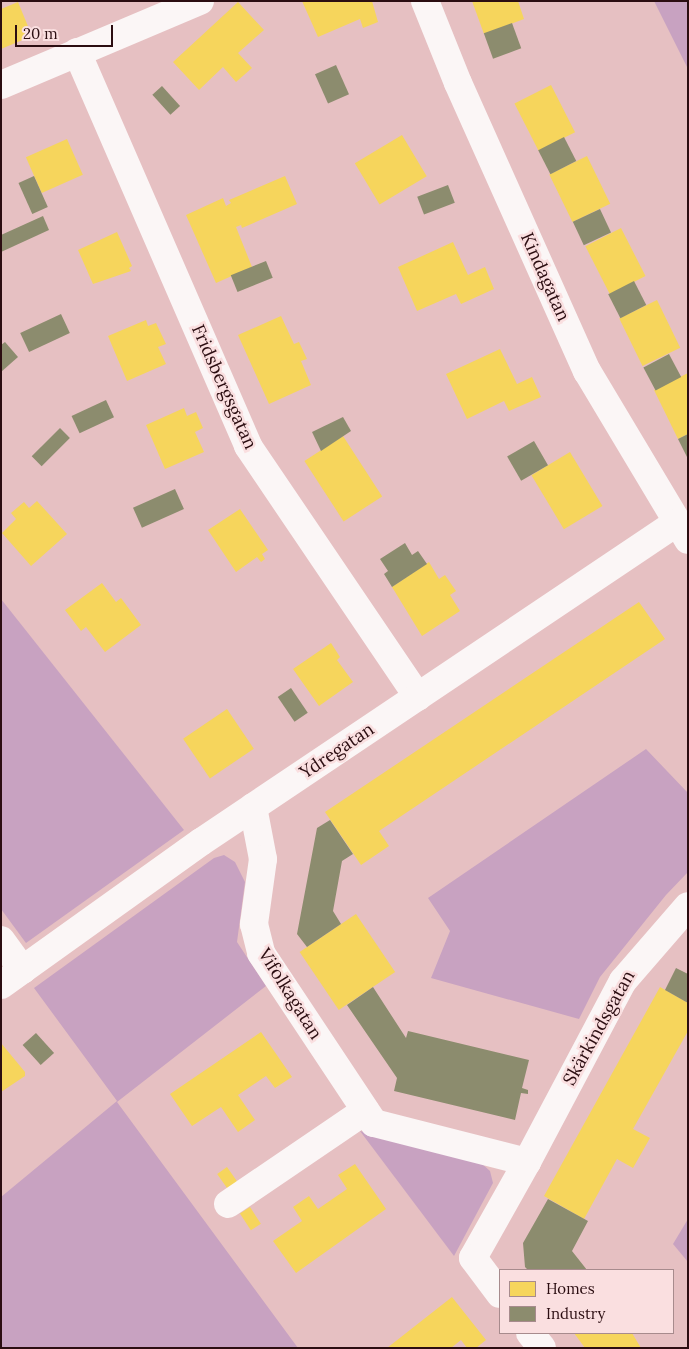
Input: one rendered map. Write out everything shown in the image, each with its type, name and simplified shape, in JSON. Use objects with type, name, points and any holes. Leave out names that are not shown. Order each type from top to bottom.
[{"type":"street","points":[[1,85],[200,1]]},
{"type":"street","name":"Kindagatan","points":[[425,1],[587,371],[682,532]]},
{"type":"street","name":"Fridsbergsgatan","points":[[77,52],[248,446],[418,697]]},
{"type":"street","name":"Ydregatan","points":[[1,985],[253,807],[418,697],[682,532]]},
{"type":"street","name":"Vifolkagatan","points":[[253,807],[263,859],[254,924],[261,952],[374,1123],[526,1162]]},
{"type":"street","name":"Skärkindsgatan","points":[[526,1162],[622,980],[688,906]]},
{"type":"street","points":[[1,940],[23,970]]},
{"type":"street","points":[[228,1204],[365,1111]]},
{"type":"street","points":[[499,1293],[473,1258],[526,1162]]},
{"type":"street","points":[[531,1334],[542,1348]]},
{"type":"shaded area","points":[[654,1],[688,1],[688,69]]},
{"type":"shaded area","points":[[1,599],[184,830],[26,943],[1,909]]},
{"type":"shaded area","points":[[646,749],[688,793],[688,872],[666,895],[600,977],[579,1019],[431,978],[450,931],[428,898]]},
{"type":"shaded area","points":[[224,855],[235,862],[245,882],[237,942],[266,986],[117,1102],[298,1348],[1,1348],[1,1197],[117,1101],[34,988],[214,858]]},
{"type":"shaded area","points":[[360,1131],[480,1162],[490,1171],[493,1183],[454,1256]]},
{"type":"shaded area","points":[[688,1219],[688,1262],[673,1244]]},
{"type":"building: Homes","points":[[302,1],[372,1],[378,22],[363,28],[360,19],[318,37]]},
{"type":"building: Homes","points":[[472,1],[518,1],[524,19],[484,34]]},
{"type":"building: Homes","points":[[18,2],[32,36],[1,49],[1,9]]},
{"type":"building: Homes","points":[[238,2],[264,30],[238,53],[252,68],[236,82],[223,67],[199,90],[173,62]]},
{"type":"building: Homes","points":[[551,85],[575,132],[539,151],[514,104]]},
{"type":"building: Homes","points":[[402,135],[427,176],[380,204],[355,163]]},
{"type":"building: Homes","points":[[67,139],[83,175],[42,193],[26,157]]},
{"type":"building: Homes","points":[[587,156],[610,204],[572,222],[549,174]]},
{"type":"building: Homes","points":[[285,176],[297,204],[242,228],[241,225],[236,227],[252,267],[216,283],[186,215],[223,198],[226,206],[231,203],[229,200]]},
{"type":"building: Homes","points":[[621,228],[646,276],[610,294],[585,246]]},
{"type":"building: Homes","points":[[117,232],[132,266],[129,268],[131,271],[93,284],[78,250]]},
{"type":"building: Homes","points":[[453,242],[468,275],[485,267],[494,289],[461,304],[456,294],[417,311],[398,267]]},
{"type":"building: Homes","points":[[657,300],[680,348],[642,366],[619,318]]},
{"type":"building: Homes","points":[[281,316],[294,344],[299,342],[307,359],[301,361],[311,385],[269,404],[238,335]]},
{"type":"building: Homes","points":[[146,320],[148,326],[156,323],[166,344],[158,347],[166,364],[127,381],[108,336]]},
{"type":"building: Homes","points":[[500,349],[517,384],[532,377],[541,397],[509,411],[504,401],[467,419],[446,374]]},
{"type":"building: Homes","points":[[688,373],[688,434],[678,439],[654,390]]},
{"type":"building: Homes","points":[[184,408],[187,416],[196,412],[203,428],[195,432],[204,452],[165,469],[146,425]]},
{"type":"building: Homes","points":[[343,436],[382,496],[344,521],[304,461]]},
{"type":"building: Homes","points":[[570,452],[602,506],[564,529],[531,475]]},
{"type":"building: Homes","points":[[37,501],[67,534],[31,566],[2,533],[16,519],[11,513],[24,502],[29,508]]},
{"type":"building: Homes","points":[[240,509],[268,550],[262,554],[265,559],[261,562],[257,557],[236,572],[208,530]]},
{"type":"building: Homes","points":[[429,562],[439,579],[445,575],[456,591],[450,595],[460,611],[422,636],[392,587]]},
{"type":"building: Homes","points":[[102,583],[116,602],[121,598],[141,625],[105,652],[86,627],[81,631],[65,610]]},
{"type":"building: Homes","points":[[639,602],[665,639],[379,831],[389,846],[361,865],[325,812]]},
{"type":"building: Homes","points":[[331,643],[340,657],[337,660],[353,682],[319,706],[293,669]]},
{"type":"building: Homes","points":[[227,709],[254,749],[210,778],[183,739]]},
{"type":"building: Homes","points":[[356,914],[395,972],[339,1010],[300,952]]},
{"type":"building: Homes","points":[[660,987],[688,1003],[688,1031],[633,1129],[650,1138],[633,1168],[617,1159],[584,1219],[544,1196]]},
{"type":"building: Homes","points":[[261,1032],[292,1077],[275,1088],[266,1076],[238,1095],[255,1120],[238,1132],[221,1107],[192,1126],[170,1094]]},
{"type":"building: Homes","points":[[1,1043],[25,1072],[25,1076],[1,1092]]},
{"type":"building: Homes","points":[[355,1164],[386,1209],[296,1273],[273,1241],[302,1221],[293,1207],[309,1196],[318,1209],[347,1189],[338,1175]]},
{"type":"building: Homes","points":[[227,1167],[238,1183],[228,1189],[217,1174]]},
{"type":"building: Homes","points":[[250,1207],[261,1224],[251,1230],[240,1214]]},
{"type":"building: Homes","points":[[452,1297],[486,1340],[476,1348],[467,1348],[461,1340],[451,1348],[387,1348]]},
{"type":"building: Homes","points":[[575,1334],[633,1334],[641,1348],[585,1348]]},
{"type":"building: Industry","points":[[512,23],[521,48],[493,59],[484,33]]},
{"type":"building: Industry","points":[[336,65],[349,94],[328,104],[315,74]]},
{"type":"building: Industry","points":[[162,86],[180,106],[170,115],[152,95]]},
{"type":"building: Industry","points":[[564,137],[576,161],[550,174],[538,150]]},
{"type":"building: Industry","points":[[34,176],[48,207],[32,214],[18,183]]},
{"type":"building: Industry","points":[[448,185],[455,203],[424,215],[417,197]]},
{"type":"building: Industry","points":[[600,209],[611,233],[584,245],[573,222]]},
{"type":"building: Industry","points":[[43,216],[49,230],[1,252],[1,235]]},
{"type":"building: Industry","points":[[266,261],[273,278],[238,292],[231,275]]},
{"type":"building: Industry","points":[[634,281],[646,305],[620,318],[608,294]]},
{"type":"building: Industry","points":[[61,314],[70,333],[29,352],[20,333]]},
{"type":"building: Industry","points":[[5,342],[18,357],[1,372],[1,345]]},
{"type":"building: Industry","points":[[669,354],[681,377],[656,391],[643,368]]},
{"type":"building: Industry","points":[[106,400],[114,417],[80,433],[72,416]]},
{"type":"building: Industry","points":[[343,417],[351,431],[321,451],[312,432]]},
{"type":"building: Industry","points":[[60,428],[70,438],[42,466],[32,456]]},
{"type":"building: Industry","points":[[688,434],[688,459],[678,439]]},
{"type":"building: Industry","points":[[534,441],[548,465],[521,481],[507,456]]},
{"type":"building: Industry","points":[[175,489],[184,509],[142,528],[133,508]]},
{"type":"building: Industry","points":[[405,543],[412,555],[418,551],[427,564],[392,587],[384,574],[388,571],[380,559]]},
{"type":"building: Industry","points":[[291,688],[308,713],[295,722],[278,697]]},
{"type":"building: Industry","points":[[330,820],[353,854],[342,861],[333,911],[341,924],[307,947],[297,934],[317,828]]},
{"type":"building: Industry","points":[[676,968],[688,974],[688,1003],[665,990]]},
{"type":"building: Industry","points":[[373,987],[406,1038],[408,1031],[529,1060],[522,1088],[528,1090],[528,1094],[521,1093],[515,1120],[394,1091],[397,1078],[347,1005]]},
{"type":"building: Industry","points":[[36,1033],[54,1053],[41,1065],[23,1045]]},
{"type":"building: Industry","points":[[548,1199],[588,1221],[572,1251],[586,1269],[527,1269],[525,1267],[523,1243]]}]
